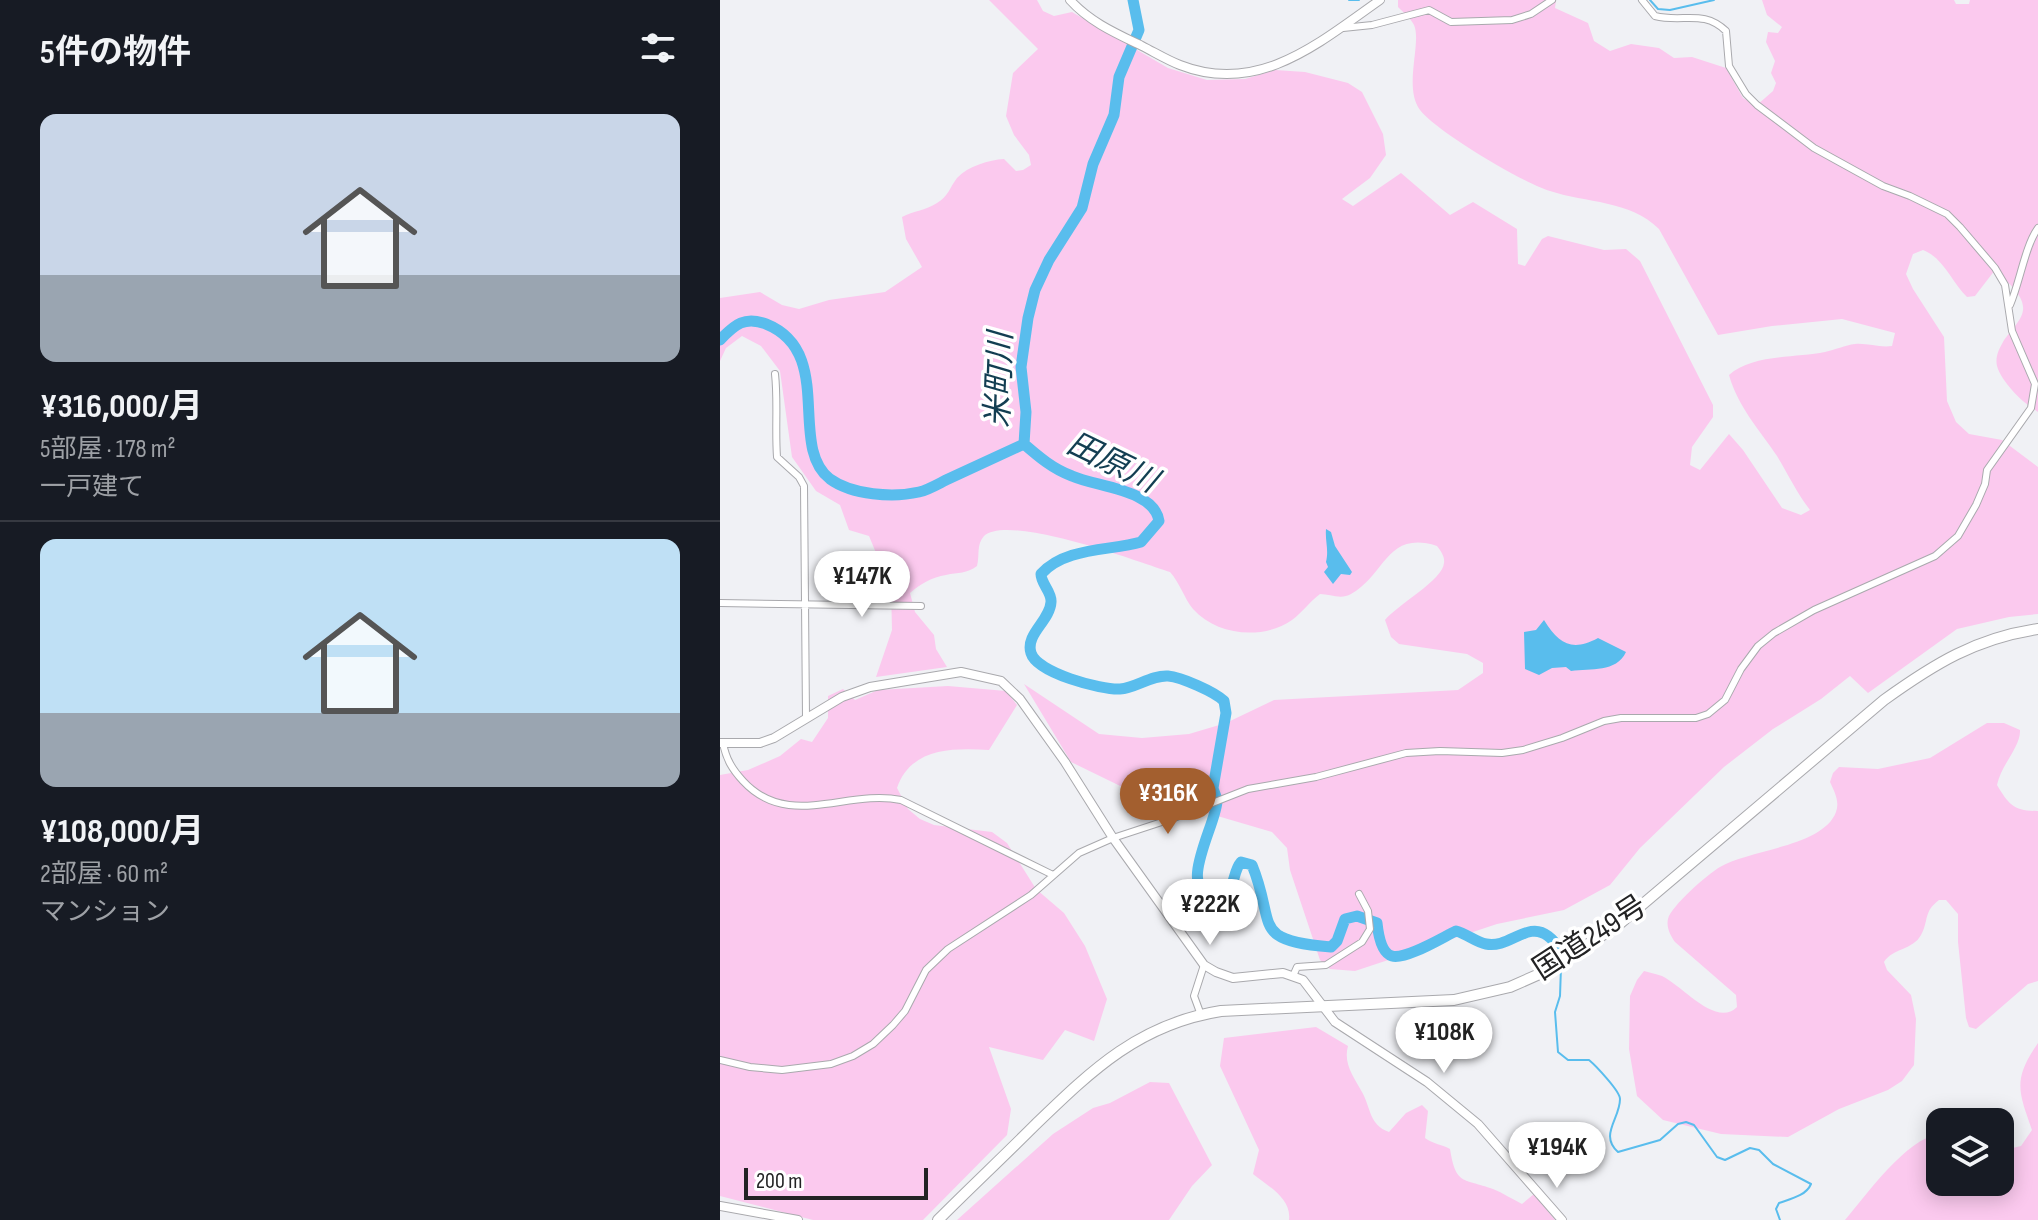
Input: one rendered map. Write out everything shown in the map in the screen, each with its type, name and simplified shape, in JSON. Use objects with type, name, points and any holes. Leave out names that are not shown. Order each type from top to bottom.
[{"type":"highway","name":"国道249号","points":[[938,1220],[1103,1061],[1150,1033],[1201,1015],[1321,1005],[1454,1000],[1510,987],[1544,972],[1617,926],[1884,700],[1927,668],[2006,633],[2038,629]]},
{"type":"street","points":[[1070,0],[1093,22],[1181,66],[1231,74],[1270,68],[1299,55],[1380,0]]},
{"type":"street","points":[[1343,28],[1372,25],[1429,10],[1451,22],[1512,20],[1531,14],[1552,0]]},
{"type":"street","points":[[720,1060],[782,1070],[831,1064],[853,1056],[873,1044],[893,1025],[905,1011],[926,970],[948,949],[1031,895],[1079,853],[1248,789],[1316,777],[1406,753],[1502,753],[1562,738],[1604,721],[1637,717],[1696,718],[1708,714],[1725,700],[1741,669],[1758,646],[1774,633],[1814,610],[1935,556],[1958,536],[1976,505],[1987,470],[2031,408],[2035,371],[2012,331],[2005,285],[1996,270],[1947,214],[1883,186],[1814,148],[1757,105],[1746,94],[1729,66],[1726,31],[1716,21],[1700,16],[1683,19],[1655,16],[1642,0]]},
{"type":"street","points":[[2009,308],[2021,279],[2030,243],[2038,228]]},
{"type":"street","points":[[775,374],[777,457],[799,477],[804,486],[806,717]]},
{"type":"street","points":[[720,603],[921,606]]},
{"type":"street","points":[[1053,875],[901,800],[885,797],[800,806],[769,801],[749,788],[733,771],[721,743],[760,743],[774,738],[842,697],[902,680],[961,672],[995,678],[1008,685],[1065,762],[1113,838],[1204,965],[1233,978],[1283,973],[1303,980],[1335,1022],[1427,1082],[1472,1118],[1562,1220]]},
{"type":"street","points":[[1293,976],[1297,967],[1326,965],[1362,942],[1370,929],[1368,911],[1359,894]]},
{"type":"street","points":[[1201,1015],[1194,996],[1204,965]]},
{"type":"street","points":[[720,1206],[798,1220]]},
{"type":"shaded area","points":[[989,0],[1037,0],[1043,11],[1054,16],[1072,12],[1168,68],[1207,80],[1245,79],[1275,70],[1305,72],[1348,83],[1362,92],[1383,134],[1386,155],[1370,178],[1342,199],[1353,206],[1401,173],[1450,215],[1473,202],[1517,229],[1518,264],[1525,266],[1542,239],[1548,236],[1604,250],[1626,249],[1640,261],[1713,405],[1713,417],[1692,447],[1690,465],[1700,470],[1729,434],[1782,508],[1801,515],[1810,510],[1743,408],[1729,375],[1762,360],[1825,352],[1855,344],[1892,346],[1895,333],[1842,319],[1718,335],[1659,229],[1621,207],[1537,186],[1461,143],[1420,110],[1413,90],[1416,33],[1413,23],[1398,7],[1398,0],[1556,0],[1555,8],[1588,23],[1594,41],[1610,51],[1631,44],[1659,48],[1674,58],[1692,57],[1726,68],[1743,98],[1757,105],[1773,91],[1776,83],[1771,73],[1775,61],[1766,42],[1768,32],[1778,33],[1782,27],[1767,15],[1762,0],[1954,0],[1956,4],[1969,4],[1970,0],[2038,0],[2038,412],[2014,392],[1997,366],[2000,347],[2023,310],[2018,293],[2009,283],[1995,270],[1975,296],[1967,297],[1942,265],[1923,250],[1913,254],[1906,274],[1944,337],[1947,401],[1956,422],[1969,434],[2002,440],[2038,467],[2038,614],[1957,629],[1868,693],[1850,676],[1724,767],[1640,848],[1610,885],[1564,910],[1497,924],[1355,971],[1330,969],[1320,960],[1290,870],[1287,848],[1272,832],[1197,810],[1149,800],[1071,762],[1024,684],[1099,734],[1142,738],[1189,734],[1226,723],[1274,700],[1458,690],[1483,673],[1483,663],[1467,654],[1399,644],[1391,637],[1385,620],[1442,570],[1444,559],[1437,546],[1407,544],[1388,557],[1363,586],[1351,594],[1339,597],[1320,594],[1296,617],[1280,626],[1268,631],[1241,632],[1227,630],[1203,618],[1190,605],[1170,572],[1045,535],[998,531],[982,539],[977,566],[973,569],[931,579],[910,593],[915,612],[934,635],[936,649],[947,667],[876,677],[892,630],[891,589],[869,536],[849,530],[840,505],[816,491],[792,457],[780,371],[761,346],[742,336],[726,348],[720,361],[720,298],[760,292],[782,305],[799,309],[829,300],[885,292],[922,267],[906,239],[902,217],[941,201],[957,178],[979,164],[1004,159],[1016,171],[1031,165],[1029,155],[1014,135],[1006,116],[1013,73],[1038,49]]},
{"type":"shaded area","points":[[948,686],[1006,691],[1017,705],[989,750],[948,750],[923,757],[912,764],[897,788],[908,809],[920,819],[934,825],[992,832],[1007,843],[1036,889],[1064,913],[1085,946],[1107,999],[1094,1041],[1065,1030],[1043,1060],[989,1047],[1011,1109],[1007,1135],[923,1220],[813,1220],[720,1196],[720,775],[748,770],[780,756],[801,739],[812,742],[828,718],[828,696],[843,689],[855,700],[878,690]]},
{"type":"shaded area","points":[[1987,723],[2004,723],[2020,730],[1997,785],[2013,806],[2038,811],[2038,981],[2028,984],[1976,1029],[1969,1027],[1958,942],[1958,914],[1946,900],[1939,900],[1931,909],[1917,940],[1884,962],[1887,970],[1911,995],[1916,1019],[1914,1065],[1902,1081],[1888,1090],[1839,1109],[1788,1137],[1721,1134],[1663,1120],[1637,1096],[1629,1049],[1630,996],[1637,980],[1644,971],[1662,976],[1710,1009],[1729,1012],[1737,1007],[1736,995],[1673,940],[1668,919],[1676,906],[1720,867],[1801,840],[1828,824],[1837,804],[1830,782],[1839,767],[1878,769],[1930,758]]},
{"type":"shaded area","points":[[1316,1027],[1348,1046],[1350,1070],[1371,1115],[1382,1129],[1389,1132],[1406,1113],[1422,1105],[1428,1111],[1425,1138],[1450,1149],[1455,1169],[1462,1179],[1493,1189],[1522,1204],[1534,1194],[1555,1220],[1289,1220],[1283,1199],[1253,1174],[1259,1150],[1220,1066],[1224,1038]]},
{"type":"shaded area","points":[[2038,1043],[2038,1220],[1845,1220],[1900,1157],[1926,1139],[1926,1196],[2014,1196],[2014,1148],[2021,1146],[2032,1130],[2020,1086]]},
{"type":"shaded area","points":[[1150,1082],[1169,1083],[1212,1165],[1192,1186],[1169,1220],[957,1220],[1053,1134],[1093,1108],[1110,1103]]},
{"type":"water","points":[[1326,529],[1331,532],[1335,546],[1352,572],[1350,575],[1341,574],[1333,584],[1324,572],[1328,567]]},
{"type":"water","points":[[1544,620],[1555,635],[1567,643],[1581,644],[1598,638],[1626,652],[1622,659],[1609,666],[1571,671],[1566,667],[1552,668],[1539,675],[1525,669],[1524,632],[1536,630]]},
{"type":"waterway","name":"米町川","points":[[1024,444],[1026,412],[1021,367],[1028,318],[1035,290],[1049,260],[1082,208],[1093,164],[1114,115],[1119,77],[1139,30],[1133,0]]},
{"type":"waterway","points":[[1349,0],[1359,0]]},
{"type":"waterway","points":[[1650,0],[1658,9],[1670,10],[1714,0]]},
{"type":"waterway","name":"米町川","points":[[720,340],[746,321],[766,324],[787,337],[799,355],[806,377],[812,445],[818,464],[830,479],[850,489],[885,495],[919,492],[1024,444]]},
{"type":"waterway","name":"田原川","points":[[1024,444],[1059,470],[1136,496],[1155,510],[1159,521],[1141,542],[1075,554],[1051,565],[1041,574],[1050,595],[1050,609],[1030,646],[1031,653],[1045,667],[1099,687],[1120,689],[1168,676],[1198,686],[1224,701],[1226,713],[1213,788],[1216,810],[1198,868],[1202,891],[1212,896],[1226,893],[1241,862],[1252,865],[1270,926],[1288,940],[1331,947],[1337,941],[1345,919],[1357,916],[1377,923],[1383,947],[1392,956],[1415,951],[1456,931],[1482,943],[1494,944],[1533,931],[1541,932],[1554,941],[1560,958]]},
{"type":"waterway","name":"田原川","points":[[1561,967],[1560,996],[1555,1012],[1558,1052],[1568,1060],[1589,1060],[1616,1090],[1620,1099],[1610,1139],[1618,1152],[1660,1140],[1678,1124],[1686,1122],[1694,1125],[1717,1157],[1725,1160],[1750,1148],[1759,1150],[1773,1164],[1811,1184],[1802,1194],[1779,1203],[1776,1209],[1780,1220]]}]
